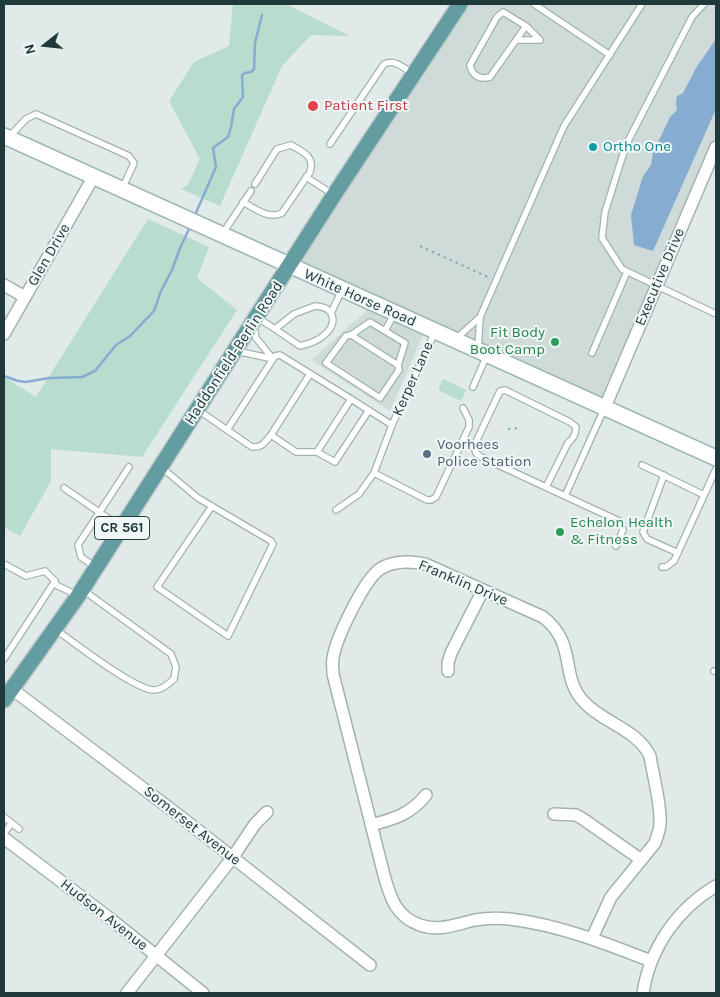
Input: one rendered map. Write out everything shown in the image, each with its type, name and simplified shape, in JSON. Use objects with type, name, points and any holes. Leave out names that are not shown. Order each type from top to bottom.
[{"type":"main road","name":"Haddonfield-Berlin Road","points":[[8,694],[80,593],[334,195],[460,4]]},
{"type":"main road","name":"White Horse Road","points":[[6,137],[716,458]]},
{"type":"street","name":"Executive Drive","points":[[604,407],[713,161],[716,147]]},
{"type":"street","name":"Glen Drive","points":[[4,334],[94,176]]},
{"type":"street","points":[[4,285],[25,297]]},
{"type":"street","name":"Franklin Drive","points":[[592,938],[611,897],[655,842],[660,824],[650,756],[646,748],[584,703],[576,691],[570,676],[563,639],[552,624],[543,617],[425,564],[412,561],[398,562],[380,569],[364,587],[353,608],[336,646],[333,659],[333,674],[388,893],[393,903],[409,920],[420,925],[441,928],[476,920],[509,919],[558,928],[592,938],[651,961]]},
{"type":"street","points":[[448,671],[451,653],[483,590]]},
{"type":"street","name":"Somerset Avenue","points":[[8,694],[233,858],[370,964]]},
{"type":"street","points":[[371,825],[394,819],[409,812],[426,796]]},
{"type":"street","points":[[127,993],[233,858],[255,824],[267,812]]},
{"type":"street","points":[[554,814],[576,815],[640,859]]},
{"type":"street","name":"Hudson Avenue","points":[[4,838],[203,993]]},
{"type":"street","points":[[643,993],[645,977],[662,940],[688,906],[716,886]]},
{"type":"lane","points":[[534,4],[610,55]]},
{"type":"lane","points":[[454,340],[480,316],[564,126],[642,4]]},
{"type":"lane","points":[[704,4],[692,18],[626,145],[605,212],[602,238],[622,269],[716,314]]},
{"type":"lane","points":[[517,40],[540,40],[526,26],[504,12],[497,17],[470,65],[473,74],[481,79],[490,77],[526,26]]},
{"type":"lane","points":[[330,144],[384,64],[388,62],[397,64],[413,74]]},
{"type":"lane","points":[[6,137],[26,118],[36,114],[129,156],[134,163],[122,189]]},
{"type":"lane","points":[[243,202],[270,216],[278,215],[285,210],[306,177],[311,167],[310,158],[307,154],[291,145],[277,149],[255,184]]},
{"type":"lane","points":[[306,177],[334,195]]},
{"type":"lane","points":[[222,234],[250,191]]},
{"type":"lane","points":[[592,352],[627,272]]},
{"type":"lane","points":[[331,313],[342,290]]},
{"type":"lane","points":[[273,359],[256,338],[255,321],[275,329],[300,346],[322,338],[330,330],[333,322],[331,313],[324,306],[315,306],[294,314],[275,329]]},
{"type":"lane","points":[[385,331],[394,314]]},
{"type":"lane","points":[[473,387],[483,353],[480,316]]},
{"type":"lane","points":[[370,322],[385,331],[405,343],[398,365],[399,370],[380,398],[326,363],[346,336],[370,322]]},
{"type":"lane","name":"Kerper Lane","points":[[336,510],[359,494],[374,473],[392,426],[435,332]]},
{"type":"lane","points":[[351,334],[398,365]]},
{"type":"lane","points":[[235,352],[273,359]]},
{"type":"lane","points":[[227,430],[275,356],[280,356],[392,426]]},
{"type":"lane","points":[[198,410],[252,447],[257,448],[271,435],[310,374]]},
{"type":"lane","points":[[546,487],[576,431],[574,425],[505,390],[498,393],[474,446],[476,453],[481,457],[619,521],[623,530],[616,546]]},
{"type":"lane","points":[[317,452],[351,399]]},
{"type":"lane","points":[[566,496],[604,407]]},
{"type":"lane","points":[[374,473],[427,500],[436,497],[469,427],[469,420],[463,408]]},
{"type":"lane","points":[[271,435],[296,452],[317,452],[335,462],[369,410]]},
{"type":"lane","points":[[642,465],[704,495]]},
{"type":"lane","points":[[96,568],[81,557],[78,545],[129,467]]},
{"type":"lane","points":[[161,467],[198,498],[212,506],[271,541],[273,544],[228,636],[156,587],[212,506]]},
{"type":"lane","points":[[662,567],[670,565],[678,553],[716,469]]},
{"type":"lane","points":[[664,475],[643,532],[647,539],[678,553]]},
{"type":"lane","points":[[64,488],[122,528]]},
{"type":"lane","points":[[4,564],[26,576],[45,571],[55,583],[80,593],[171,654],[176,667],[174,678],[165,687],[154,690],[136,685],[55,629]]},
{"type":"lane","points":[[4,659],[55,583]]},
{"type":"lane","points":[[4,817],[18,829]]},
{"type":"lane","points":[[4,833],[12,823]]},
{"type":"path","points":[[420,246],[490,278]]},
{"type":"path","points":[[508,429],[521,428]]},
{"type":"shaded area","points":[[460,4],[716,4],[716,147],[605,407],[426,328],[390,411],[311,360],[373,305],[290,266]]},
{"type":"green space","points":[[233,4],[286,4],[350,36],[311,35],[282,66],[220,206],[181,189],[188,185],[200,159],[169,101],[194,62],[229,46]]},
{"type":"green space","points":[[148,219],[209,247],[197,278],[237,310],[142,457],[51,449],[51,481],[20,536],[4,527],[4,377],[36,397]]},
{"type":"green space","points":[[443,379],[466,390],[461,401],[438,390]]},
{"type":"water","points":[[716,39],[716,109],[653,251],[634,245],[631,215],[643,176],[651,165],[653,153],[670,117],[677,110],[677,96],[683,93],[696,68]]},
{"type":"waterway","points":[[195,215],[216,167],[213,148],[228,137],[234,109],[243,97],[242,75],[254,69],[255,43],[262,15]]},
{"type":"waterway","points":[[4,376],[26,382],[49,378],[82,377],[95,371],[116,345],[130,336],[154,311],[191,225]]},
{"type":"place","name":"Patient First","points":[[313,106]]},
{"type":"place","name":"Ortho One","points":[[593,147]]},
{"type":"place","name":"Fit Body Boot Camp","points":[[555,342]]},
{"type":"place","name":"Voorhees Police Station","points":[[427,454]]},
{"type":"place","name":"Echelon Health & Fitness","points":[[560,532]]}]
